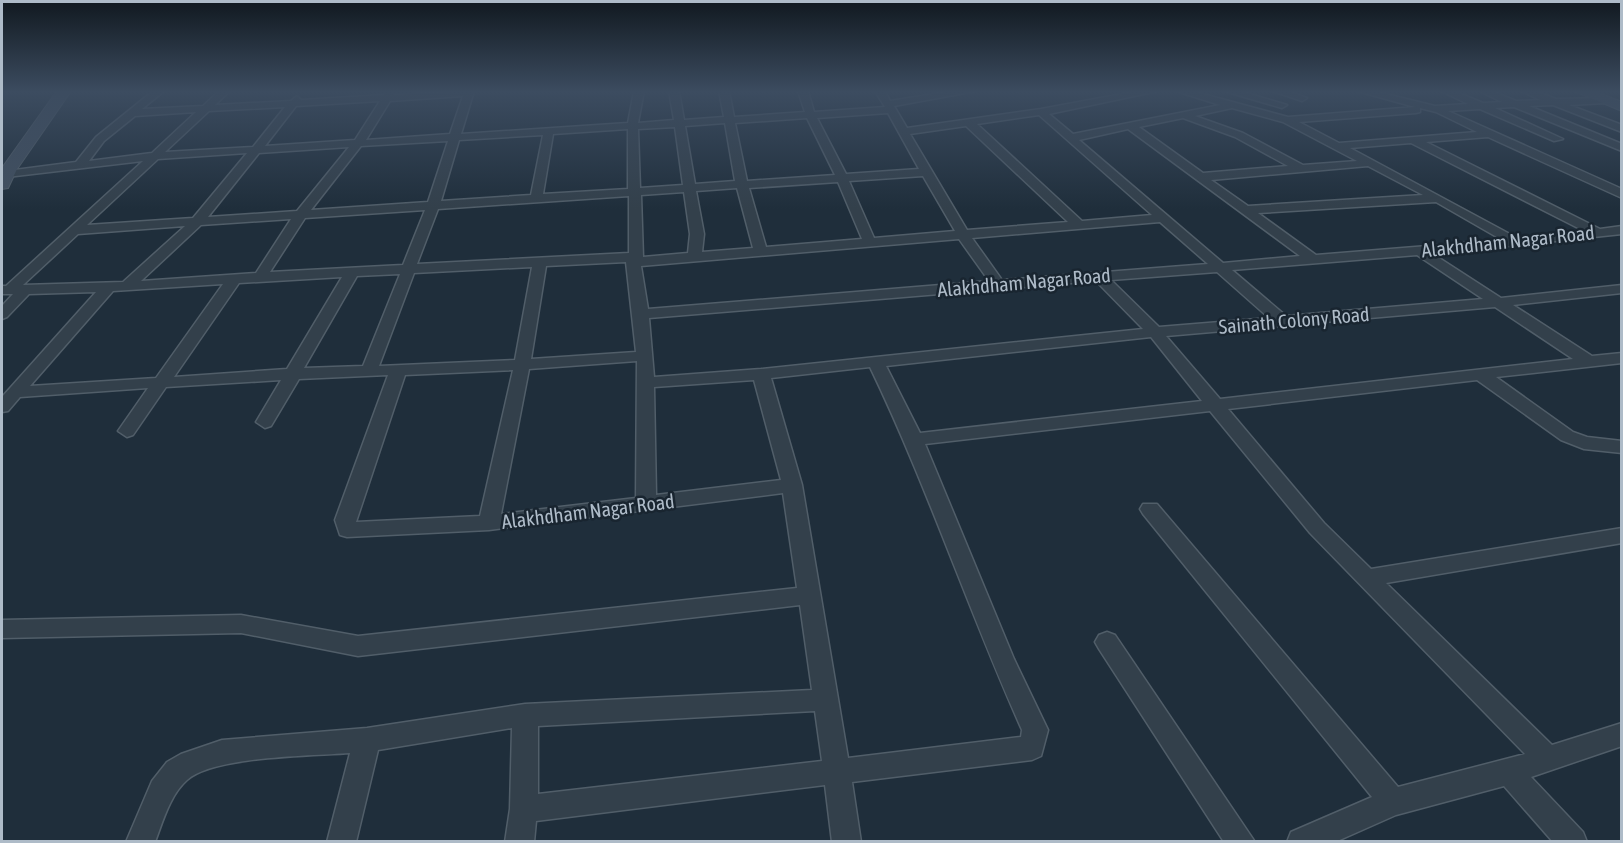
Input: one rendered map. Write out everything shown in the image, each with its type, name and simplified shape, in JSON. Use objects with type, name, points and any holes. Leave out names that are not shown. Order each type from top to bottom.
[{"type":"street","points":[[4,179],[37,130]]},
{"type":"street","points":[[80,164],[100,139],[111,130]]},
{"type":"street","points":[[2,314],[12,290],[73,230],[183,130]]},
{"type":"street","points":[[126,287],[196,223],[271,130]]},
{"type":"street","points":[[260,278],[301,214],[366,130]]},
{"type":"street","points":[[369,371],[406,270],[433,206],[456,130]]},
{"type":"street","points":[[4,179],[80,164],[154,156],[544,130]]},
{"type":"street","points":[[536,200],[549,130]]},
{"type":"street","points":[[633,130],[634,259],[645,356],[646,503]]},
{"type":"street","points":[[679,130],[698,234],[694,257]]},
{"type":"street","points":[[732,130],[742,185],[761,252]]},
{"type":"street","points":[[819,130],[832,155],[870,243]]},
{"type":"street","points":[[913,130],[902,132],[964,236],[999,286]]},
{"type":"street","points":[[977,130],[1079,225]]},
{"type":"street","points":[[1062,130],[1282,321]]},
{"type":"street","points":[[1071,138],[1105,130]]},
{"type":"street","points":[[1136,130],[1311,258]]},
{"type":"street","points":[[1226,130],[1239,135],[1302,169]]},
{"type":"street","points":[[1306,130],[1438,198],[1517,243]]},
{"type":"street","points":[[1483,130],[1622,194]]},
{"type":"street","points":[[1537,130],[1558,139]]},
{"type":"street","points":[[1579,130],[1622,148]]},
{"type":"street","points":[[1336,146],[1491,134]]},
{"type":"street","points":[[1413,140],[1596,232]]},
{"type":"street","points":[[1200,177],[1371,163]]},
{"type":"street","points":[[73,230],[633,194],[927,172]]},
{"type":"street","points":[[1246,210],[1438,198]]},
{"type":"street","points":[[12,290],[108,288],[540,262],[694,257],[1162,218]]},
{"type":"street","name":"Alakhdham Nagar Road","points":[[641,314],[1517,243],[1622,230]]},
{"type":"street","points":[[1418,250],[1502,302],[1588,361]]},
{"type":"street","name":"Alakhdham Nagar Road","points":[[540,262],[522,365],[489,523],[792,485]]},
{"type":"street","points":[[264,422],[352,272]]},
{"type":"street","points":[[1099,276],[1155,332],[1317,528],[1547,759]]},
{"type":"street","points":[[127,431],[234,279]]},
{"type":"street","points":[[2,407],[108,288]]},
{"type":"street","name":"Sainath Colony Road","points":[[645,383],[761,374],[1155,332],[1502,302],[1622,289]]},
{"type":"street","points":[[15,392],[162,381],[522,365],[645,356]]},
{"type":"street","points":[[914,439],[1622,358]]},
{"type":"street","points":[[524,809],[1032,748],[1035,730],[1007,670],[914,439],[875,361]]},
{"type":"street","points":[[398,370],[345,520],[346,530],[489,523]]},
{"type":"street","points":[[1479,373],[1567,436],[1584,443],[1622,447]]},
{"type":"street","points":[[761,374],[792,485],[847,842]]},
{"type":"street","points":[[1150,509],[1393,802]]},
{"type":"street","points":[[1367,578],[1622,535]]},
{"type":"street","points":[[2,629],[242,624],[274,628],[332,644],[358,646],[809,595]]},
{"type":"street","points":[[1107,642],[1241,842]]},
{"type":"street","points":[[140,842],[162,790],[177,771],[190,763],[222,752],[367,740],[525,715],[826,700]]},
{"type":"street","points":[[519,842],[524,809],[525,715]]},
{"type":"street","points":[[1301,842],[1393,802],[1509,772],[1622,734]]},
{"type":"street","points":[[340,842],[367,740]]},
{"type":"street","points":[[1509,772],[1573,842]]}]
